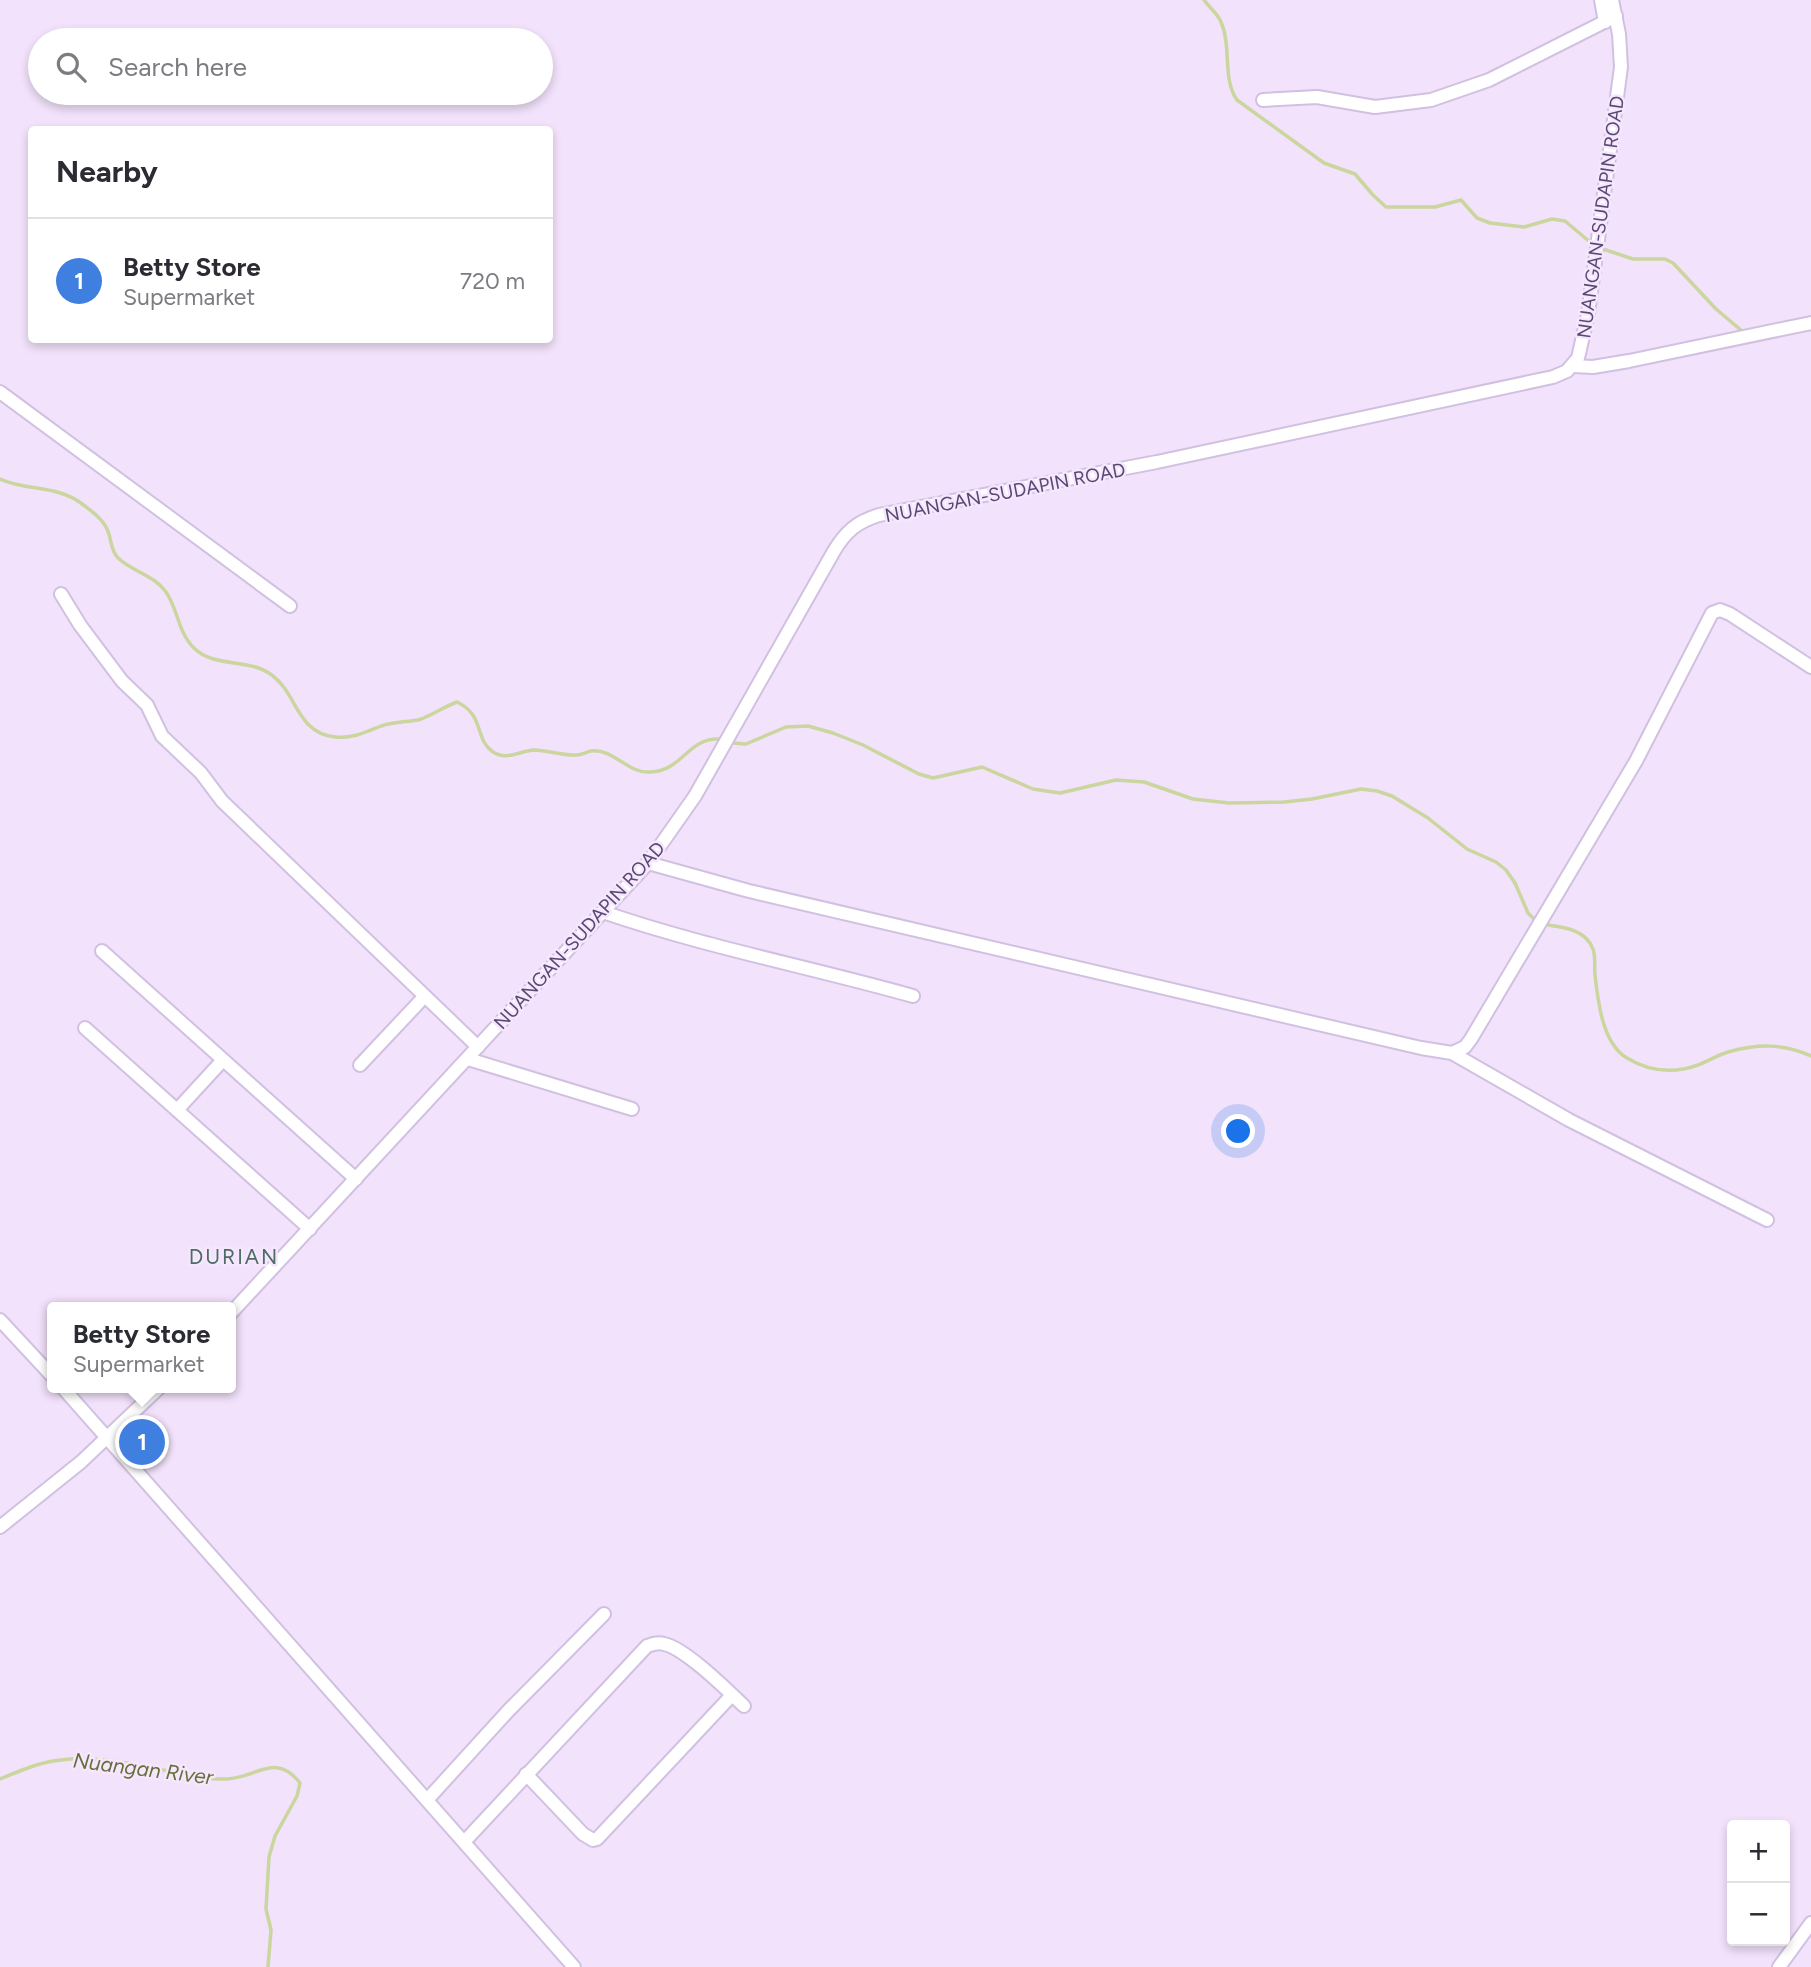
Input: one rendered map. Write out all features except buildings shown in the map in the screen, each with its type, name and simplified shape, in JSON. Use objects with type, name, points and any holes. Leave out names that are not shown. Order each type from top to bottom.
[{"type":"street","points":[[1263,100],[1317,97],[1375,107],[1431,100],[1489,80],[1610,19],[1601,0]]},
{"type":"street","name":"NUANGAN-SUDAPIN ROAD","points":[[236,1308],[648,863],[695,796],[834,551],[851,528],[863,520],[1133,467],[1553,377],[1573,366],[1581,351],[1588,313],[1618,93],[1621,50],[1610,19],[1612,0]]},
{"type":"street","points":[[1573,366],[1593,367],[1629,361],[1811,323]]},
{"type":"street","points":[[0,392],[290,606]]},
{"type":"street","points":[[61,594],[80,625],[122,681],[147,705],[162,736],[194,765],[222,801],[478,1047]]},
{"type":"street","points":[[1452,1054],[1465,1047],[1471,1039],[1535,934],[1592,832],[1636,761],[1712,612],[1720,610],[1730,614],[1811,667]]},
{"type":"street","points":[[648,863],[749,891],[1452,1054],[1569,1119],[1767,1220]]},
{"type":"street","points":[[603,912],[723,949],[822,970],[913,996]]},
{"type":"street","points":[[102,951],[356,1179]]},
{"type":"street","points":[[360,1065],[424,997]]},
{"type":"street","points":[[85,1028],[310,1229]]},
{"type":"street","points":[[468,1059],[632,1109]]},
{"type":"street","points":[[177,1110],[223,1060]]},
{"type":"street","points":[[0,1320],[47,1371]]},
{"type":"street","points":[[68,1393],[574,1967]]},
{"type":"street","points":[[0,1527],[108,1437],[154,1393]]},
{"type":"street","points":[[427,1800],[509,1710],[604,1614]]},
{"type":"street","points":[[464,1842],[647,1646],[666,1644],[680,1650],[744,1706]]},
{"type":"street","points":[[526,1774],[583,1834],[593,1840],[597,1839],[732,1695]]},
{"type":"street","points":[[1779,1967],[1811,1923]]},
{"type":"waterway","points":[[1204,0],[1221,22],[1226,42],[1228,73],[1232,92],[1237,100],[1324,163],[1355,174],[1386,207],[1435,207],[1461,200],[1477,218],[1490,223],[1524,227],[1552,219],[1565,221],[1590,242]]},
{"type":"waterway","points":[[1603,249],[1633,259],[1665,259],[1673,263],[1716,309],[1742,331]]},
{"type":"waterway","points":[[0,479],[62,493],[88,508],[105,525],[118,558],[156,581],[166,592],[185,635],[194,648],[212,659],[254,667],[273,676],[305,721],[322,734],[335,737],[353,736],[386,725],[418,720],[457,702],[472,713],[483,741],[498,755],[508,756],[534,750],[571,755],[599,751],[642,772],[661,770],[678,761],[699,744],[719,739]]},
{"type":"waterway","points":[[733,743],[746,744],[786,727],[808,726],[863,745],[919,774],[933,778],[982,767],[1033,789],[1060,793],[1116,780],[1144,782],[1193,799],[1229,803],[1284,802],[1361,789],[1377,791],[1392,796],[1428,818],[1467,849],[1496,862],[1506,870],[1528,913],[1535,920]]},
{"type":"waterway","points":[[1548,925],[1574,931],[1590,943],[1594,955],[1600,1009],[1607,1032],[1619,1051],[1636,1063],[1653,1069],[1680,1070],[1728,1052],[1760,1046],[1780,1047],[1811,1056]]},
{"type":"waterway","name":"Nuangan River","points":[[0,1779],[30,1767],[74,1759],[125,1763],[211,1779],[227,1779],[275,1768],[291,1774],[300,1783],[297,1796],[275,1836],[269,1857],[266,1909],[271,1930],[268,1967]]},
{"type":"place","name":"Betty Store","points":[[142,1442]]},
{"type":"district","name":"DURIAN","points":[[234,1257]]}]
